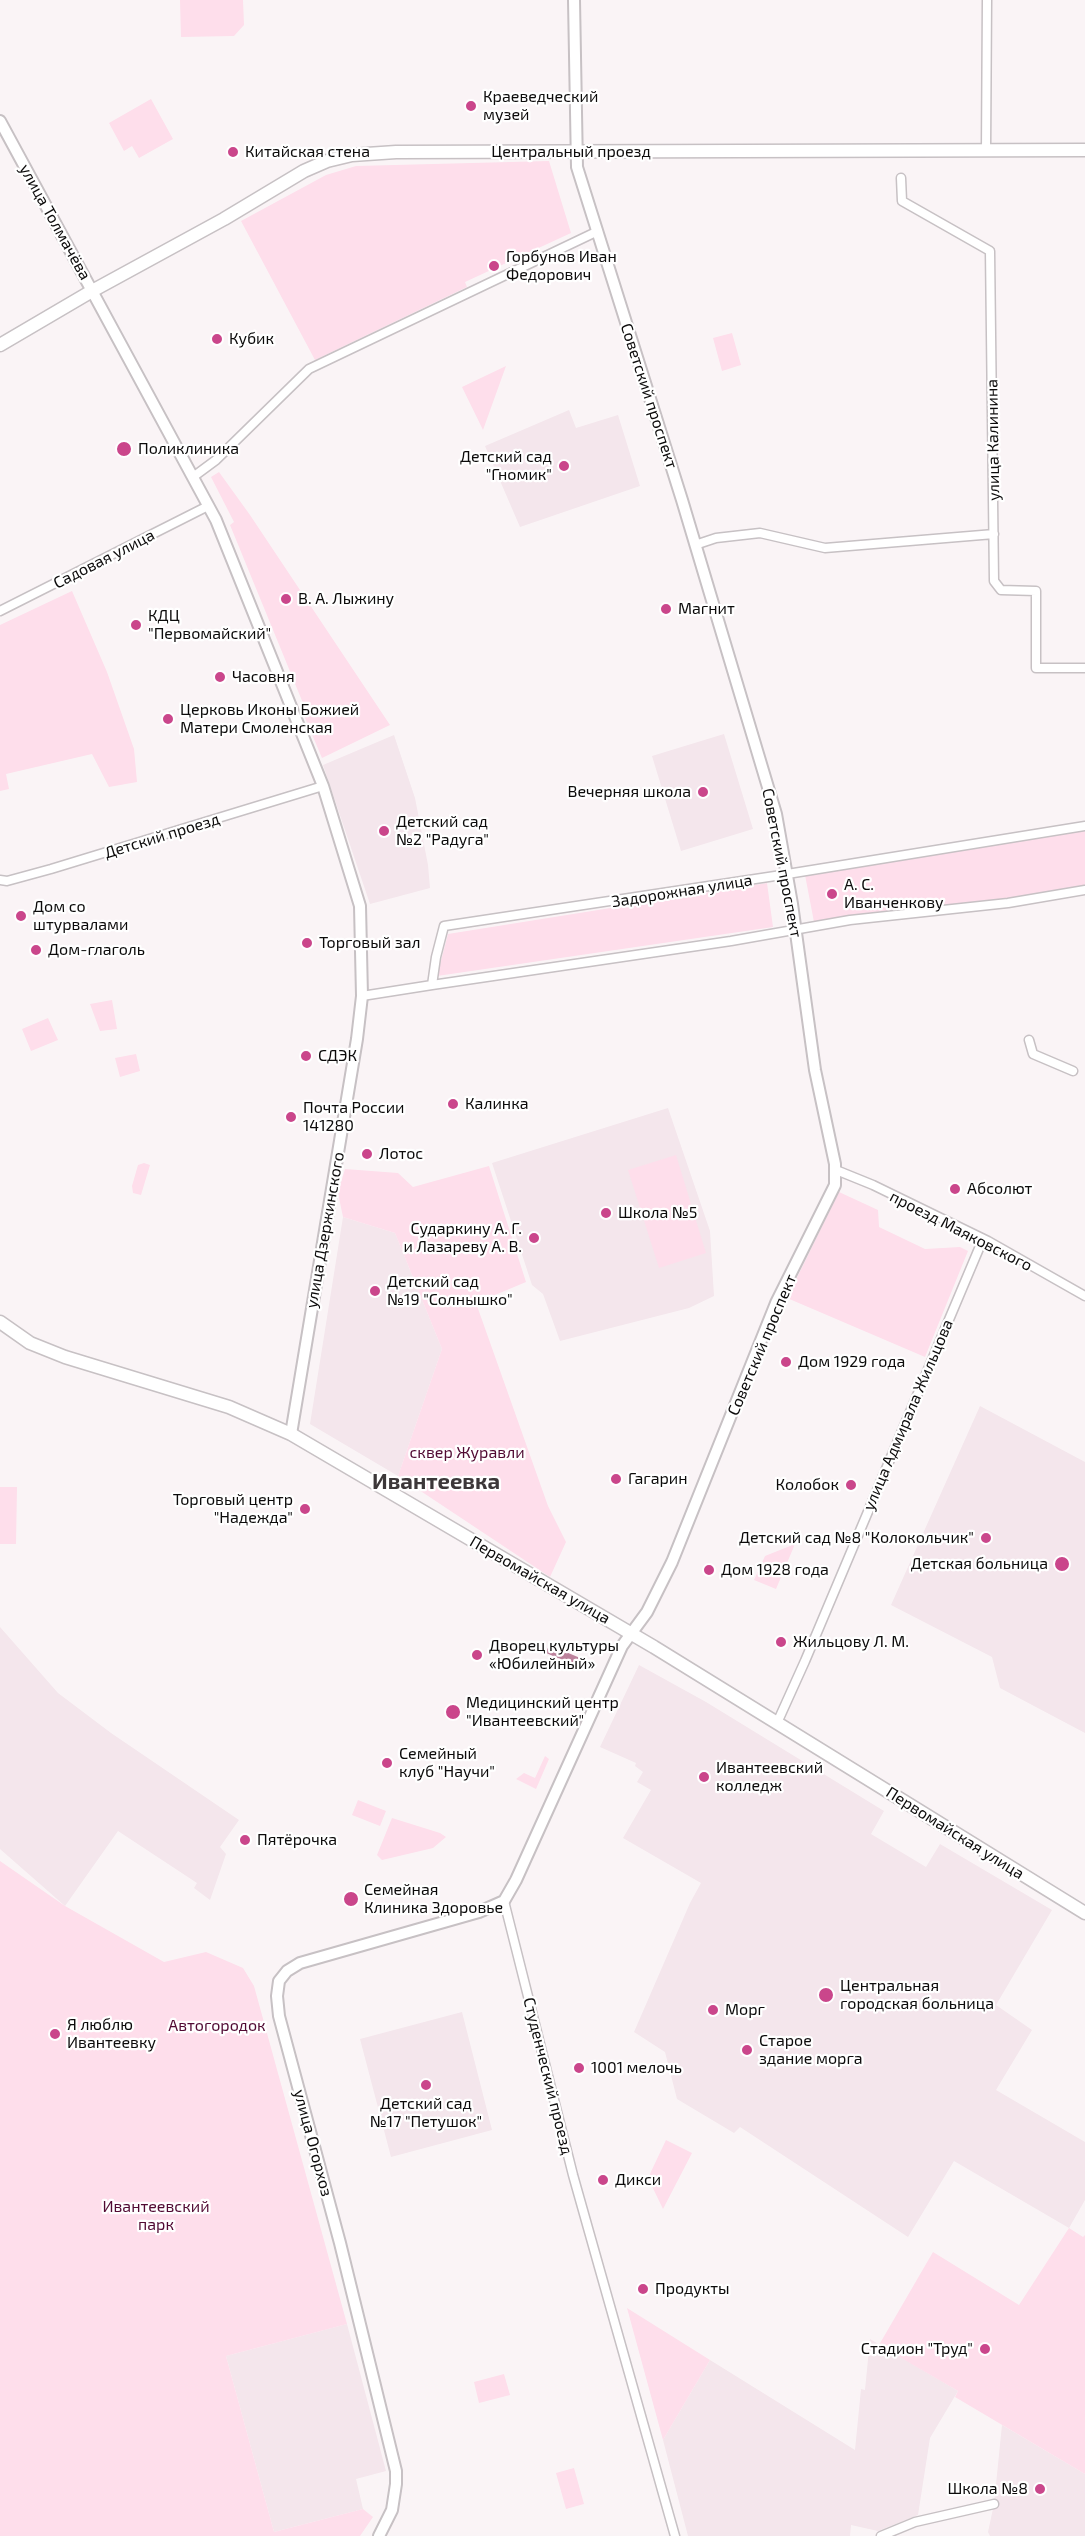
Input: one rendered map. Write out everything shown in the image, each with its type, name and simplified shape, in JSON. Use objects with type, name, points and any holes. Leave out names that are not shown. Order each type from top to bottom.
[{"type":"main road","name":"Центральный проезд","points":[[0,345],[224,219],[304,171],[327,161],[352,155],[396,152],[1085,150]]},
{"type":"main road","name":"Первомайская улица","points":[[0,1322],[30,1343],[65,1357],[229,1407],[291,1434],[631,1634],[1085,1913]]},
{"type":"street","name":"Советский проспект","points":[[573,0],[577,167],[775,808],[796,931],[815,1070],[836,1170],[835,1185],[776,1303],[686,1531],[647,1612],[631,1634]]},
{"type":"street","points":[[986,151],[987,0]]},
{"type":"street","name":"улица Толмачёва","points":[[0,121],[93,291]]},
{"type":"street","name":"улица Калинина","points":[[901,178],[902,201],[990,251],[994,581],[1001,590],[1036,591],[1036,668],[1085,668]]},
{"type":"street","points":[[193,477],[216,460],[309,369],[598,231]]},
{"type":"street","name":"улица Дзержинского","points":[[93,291],[193,477],[233,561],[323,786],[360,906],[362,996],[349,1090],[291,1434]]},
{"type":"street","name":"Садовая улица","points":[[0,611],[208,506]]},
{"type":"street","points":[[695,545],[716,538],[760,533],[825,548],[994,534]]},
{"type":"street","name":"Детский проезд","points":[[0,880],[7,881],[51,869],[323,786]]},
{"type":"street","name":"Задорожная улица","points":[[432,985],[444,926],[1085,826]]},
{"type":"street","points":[[362,996],[796,931],[850,920],[1008,903],[1085,890]]},
{"type":"street","points":[[1029,1040],[1033,1054],[1073,1071]]},
{"type":"street","name":"проезд Маяковского","points":[[836,1170],[862,1180],[983,1239],[1085,1296]]},
{"type":"street","name":"улица Адмирала Жильцова","points":[[777,1723],[983,1239]]},
{"type":"street","points":[[504,1901],[516,1880],[622,1646],[631,1634]]},
{"type":"street","name":"улица Огорхоз","points":[[379,2536],[392,2510],[396,2472],[340,2243],[279,2016],[277,1996],[279,1981],[287,1971],[300,1963],[479,1912],[504,1901]]},
{"type":"street","name":"Студенческий проезд","points":[[504,1901],[573,2175],[675,2536]]},
{"type":"street","points":[[881,2536],[915,2522],[994,2504]]},
{"type":"shaded area","name":"Детский сад \"Гномик\"","points":[[569,410],[576,428],[618,415],[640,486],[520,527],[485,446]]},
{"type":"shaded area","name":"Вечерняя школа","points":[[724,734],[753,829],[681,851],[652,756]]},
{"type":"shaded area","name":"Детский сад №2 \"Радуга\"","points":[[394,735],[415,798],[428,865],[430,888],[370,904],[323,765]]},
{"type":"shaded area","name":"Школа №5","points":[[668,1108],[710,1231],[714,1296],[689,1308],[560,1341],[543,1294],[532,1285],[492,1163]]},
{"type":"shaded area","name":"Детский сад №19 \"Солнышко\"","points":[[343,1217],[395,1233],[442,1349],[398,1476],[310,1424]]},
{"type":"shaded area","name":"Детский сад №8 \"Колокольчик\"","points":[[980,1406],[1085,1462],[1085,1733],[1000,1688],[992,1657],[891,1605]]},
{"type":"shaded area","points":[[0,1627],[58,1693],[111,1733],[239,1820],[220,1847],[226,1854],[210,1900],[194,1888],[197,1883],[118,1831],[65,1906],[0,1849]]},
{"type":"shaded area","points":[[549,1645],[585,1660],[582,1668],[546,1653]]},
{"type":"shaded area","name":"Центральная городская больница","points":[[639,1665],[706,1702],[884,1811],[871,1834],[926,1867],[940,1844],[1052,1910],[996,2005],[1032,2030],[996,2090],[1085,2142],[1085,2200],[1069,2228],[954,2161],[908,2237],[740,2127],[734,2133],[677,2099],[665,2052],[634,2032],[690,1903],[701,1883],[623,1838],[651,1790],[637,1782],[643,1772],[635,1766],[636,1763],[600,1747]]},
{"type":"shaded area","name":"Детский сад №17 \"Петушок\"","points":[[462,2012],[492,2130],[391,2157],[360,2039]]},
{"type":"shaded area","points":[[347,2324],[386,2471],[356,2479],[363,2509],[274,2532],[226,2356]]},
{"type":"shaded area","points":[[870,2339],[958,2391],[930,2438],[918,2515],[878,2531],[851,2525],[850,2536],[688,2536],[663,2440],[710,2360],[855,2450],[861,2389],[865,2390]]},
{"type":"shaded area","name":"Школа №8","points":[[1002,2425],[1085,2474],[1085,2536],[990,2536],[988,2532],[994,2504]]},
{"type":"green space","points":[[180,0],[243,0],[244,25],[234,36],[181,37]]},
{"type":"green space","points":[[151,99],[173,139],[139,158],[132,146],[124,151],[109,123]]},
{"type":"green space","points":[[549,161],[571,233],[465,282],[467,287],[315,360],[241,221],[326,175],[356,166]]},
{"type":"green space","points":[[732,333],[741,365],[722,371],[713,338]]},
{"type":"green space","points":[[506,366],[483,430],[462,387]]},
{"type":"green space","points":[[219,472],[390,725],[322,758],[303,713],[305,708],[230,525],[234,522],[211,477]]},
{"type":"green space","points":[[72,591],[107,672],[134,749],[137,782],[109,787],[92,754],[6,774],[9,789],[0,791],[0,625]]},
{"type":"green space","points":[[1085,824],[1085,890],[1008,903],[869,913],[814,922],[805,875]]},
{"type":"green space","points":[[767,883],[773,927],[437,976],[448,934]]},
{"type":"green space","points":[[112,1000],[117,1029],[100,1031],[90,1004]]},
{"type":"green space","points":[[48,1018],[58,1040],[31,1051],[22,1029]]},
{"type":"green space","points":[[136,1054],[140,1071],[120,1077],[115,1058]]},
{"type":"green space","points":[[676,1155],[706,1253],[659,1268],[628,1170]]},
{"type":"green space","points":[[144,1163],[150,1165],[141,1195],[133,1193],[132,1186],[138,1165]]},
{"type":"green space","name":"сквер Журавли","points":[[489,1166],[526,1282],[476,1303],[548,1506],[566,1542],[550,1577],[398,1476],[442,1349],[395,1233],[343,1217],[338,1193],[345,1169],[398,1173],[413,1187]]},
{"type":"green space","points":[[839,1192],[878,1210],[879,1227],[925,1249],[960,1247],[968,1251],[925,1357],[787,1298]]},
{"type":"green space","points":[[0,1487],[17,1487],[16,1544],[0,1544]]},
{"type":"green space","points":[[795,1544],[776,1589],[754,1580],[765,1556]]},
{"type":"green space","points":[[545,1756],[549,1759],[536,1789],[516,1779],[524,1773],[535,1778]]},
{"type":"green space","points":[[358,1800],[386,1811],[380,1826],[352,1815]]},
{"type":"green space","points":[[392,1818],[446,1837],[433,1848],[382,1860],[377,1855]]},
{"type":"green space","name":"Ивантеевский парк","points":[[0,1861],[65,1906],[164,1962],[206,1952],[243,1968],[254,1986],[347,2324],[226,2356],[274,2532],[363,2509],[373,2517],[360,2536],[0,2536]]},
{"type":"green space","points":[[666,2140],[692,2153],[663,2209],[648,2178]]},
{"type":"green space","name":"Стадион \"Труд\"","points":[[1069,2228],[1083,2237],[1085,2235],[1085,2474],[955,2397],[958,2391],[879,2345],[933,2252],[1019,2305]]},
{"type":"green space","points":[[627,2308],[710,2360],[663,2440]]},
{"type":"green space","points":[[504,2374],[510,2395],[479,2403],[474,2382]]},
{"type":"green space","points":[[574,2468],[584,2504],[566,2509],[556,2473]]},
{"type":"place","name":"Краеведческий музей","points":[[471,106]]},
{"type":"place","name":"Китайская стена","points":[[233,152]]},
{"type":"place","name":"Горбунов Иван Федорович","points":[[494,266]]},
{"type":"place","name":"Кубик","points":[[217,339]]},
{"type":"place","name":"Поликлиника","points":[[124,449]]},
{"type":"place","name":"Детский сад \"Гномик\"","points":[[564,466]]},
{"type":"place","name":"В. А. Лыжину","points":[[286,599]]},
{"type":"place","name":"Магнит","points":[[666,609]]},
{"type":"place","name":"КДЦ \"Первомайский\"","points":[[136,625]]},
{"type":"place","name":"Часовня","points":[[220,677]]},
{"type":"place","name":"Церковь Иконы Божией Матери Смоленская","points":[[168,719]]},
{"type":"place","name":"Вечерняя школа","points":[[703,792]]},
{"type":"place","name":"Детский сад №2 \"Радуга\"","points":[[384,831]]},
{"type":"place","name":"А. С. Иванченкову","points":[[832,894]]},
{"type":"place","name":"Дом со штурвалами","points":[[21,916]]},
{"type":"place","name":"Торговый зал","points":[[307,943]]},
{"type":"place","name":"Дом-глаголь","points":[[36,950]]},
{"type":"place","name":"СДЭК","points":[[306,1056]]},
{"type":"place","name":"Калинка","points":[[453,1104]]},
{"type":"place","name":"Почта России 141280","points":[[291,1117]]},
{"type":"place","name":"Лотос","points":[[367,1154]]},
{"type":"place","name":"Абсолют","points":[[955,1189]]},
{"type":"place","name":"Школа №5","points":[[606,1213]]},
{"type":"place","name":"Сударкину А. Г. и Лазареву А. В.","points":[[534,1238]]},
{"type":"place","name":"Детский сад №19 \"Солнышко\"","points":[[375,1291]]},
{"type":"place","name":"Дом 1929 года","points":[[786,1362]]},
{"type":"place","name":"Гагарин","points":[[616,1479]]},
{"type":"place","name":"Колобок","points":[[851,1485]]},
{"type":"place","name":"Торговый центр \"Надежда\"","points":[[305,1509]]},
{"type":"place","name":"Детский сад №8 \"Колокольчик\"","points":[[986,1538]]},
{"type":"place","name":"Детская больница","points":[[1062,1564]]},
{"type":"place","name":"Дом 1928 года","points":[[709,1570]]},
{"type":"place","name":"Жильцову Л. М.","points":[[781,1642]]},
{"type":"place","name":"Дворец культуры «Юбилейный»","points":[[477,1655]]},
{"type":"place","name":"Медицинский центр \"Ивантеевский\"","points":[[453,1712]]},
{"type":"place","name":"Семейный клуб \"Научи\"","points":[[387,1763]]},
{"type":"place","name":"Ивантеевский колледж","points":[[704,1777]]},
{"type":"place","name":"Пятёрочка","points":[[245,1840]]},
{"type":"place","name":"Семейная Клиника Здоровье","points":[[351,1899]]},
{"type":"place","name":"Центральная городская больница","points":[[826,1995]]},
{"type":"place","name":"Морг","points":[[713,2010]]},
{"type":"place","name":"Я люблю Ивантеевку","points":[[55,2034]]},
{"type":"place","name":"Старое здание морга","points":[[747,2050]]},
{"type":"place","name":"1001 мелочь","points":[[579,2068]]},
{"type":"place","name":"Детский сад №17 \"Петушок\"","points":[[426,2085]]},
{"type":"place","name":"Дикси","points":[[603,2180]]},
{"type":"place","name":"Продукты","points":[[643,2289]]},
{"type":"place","name":"Стадион \"Труд\"","points":[[985,2349]]},
{"type":"place","name":"Школа №8","points":[[1040,2489]]},
{"type":"district","name":"Ивантеевка","points":[[436,1482]]},
{"type":"park label","name":"Автогородок","points":[[217,2026]]}]
